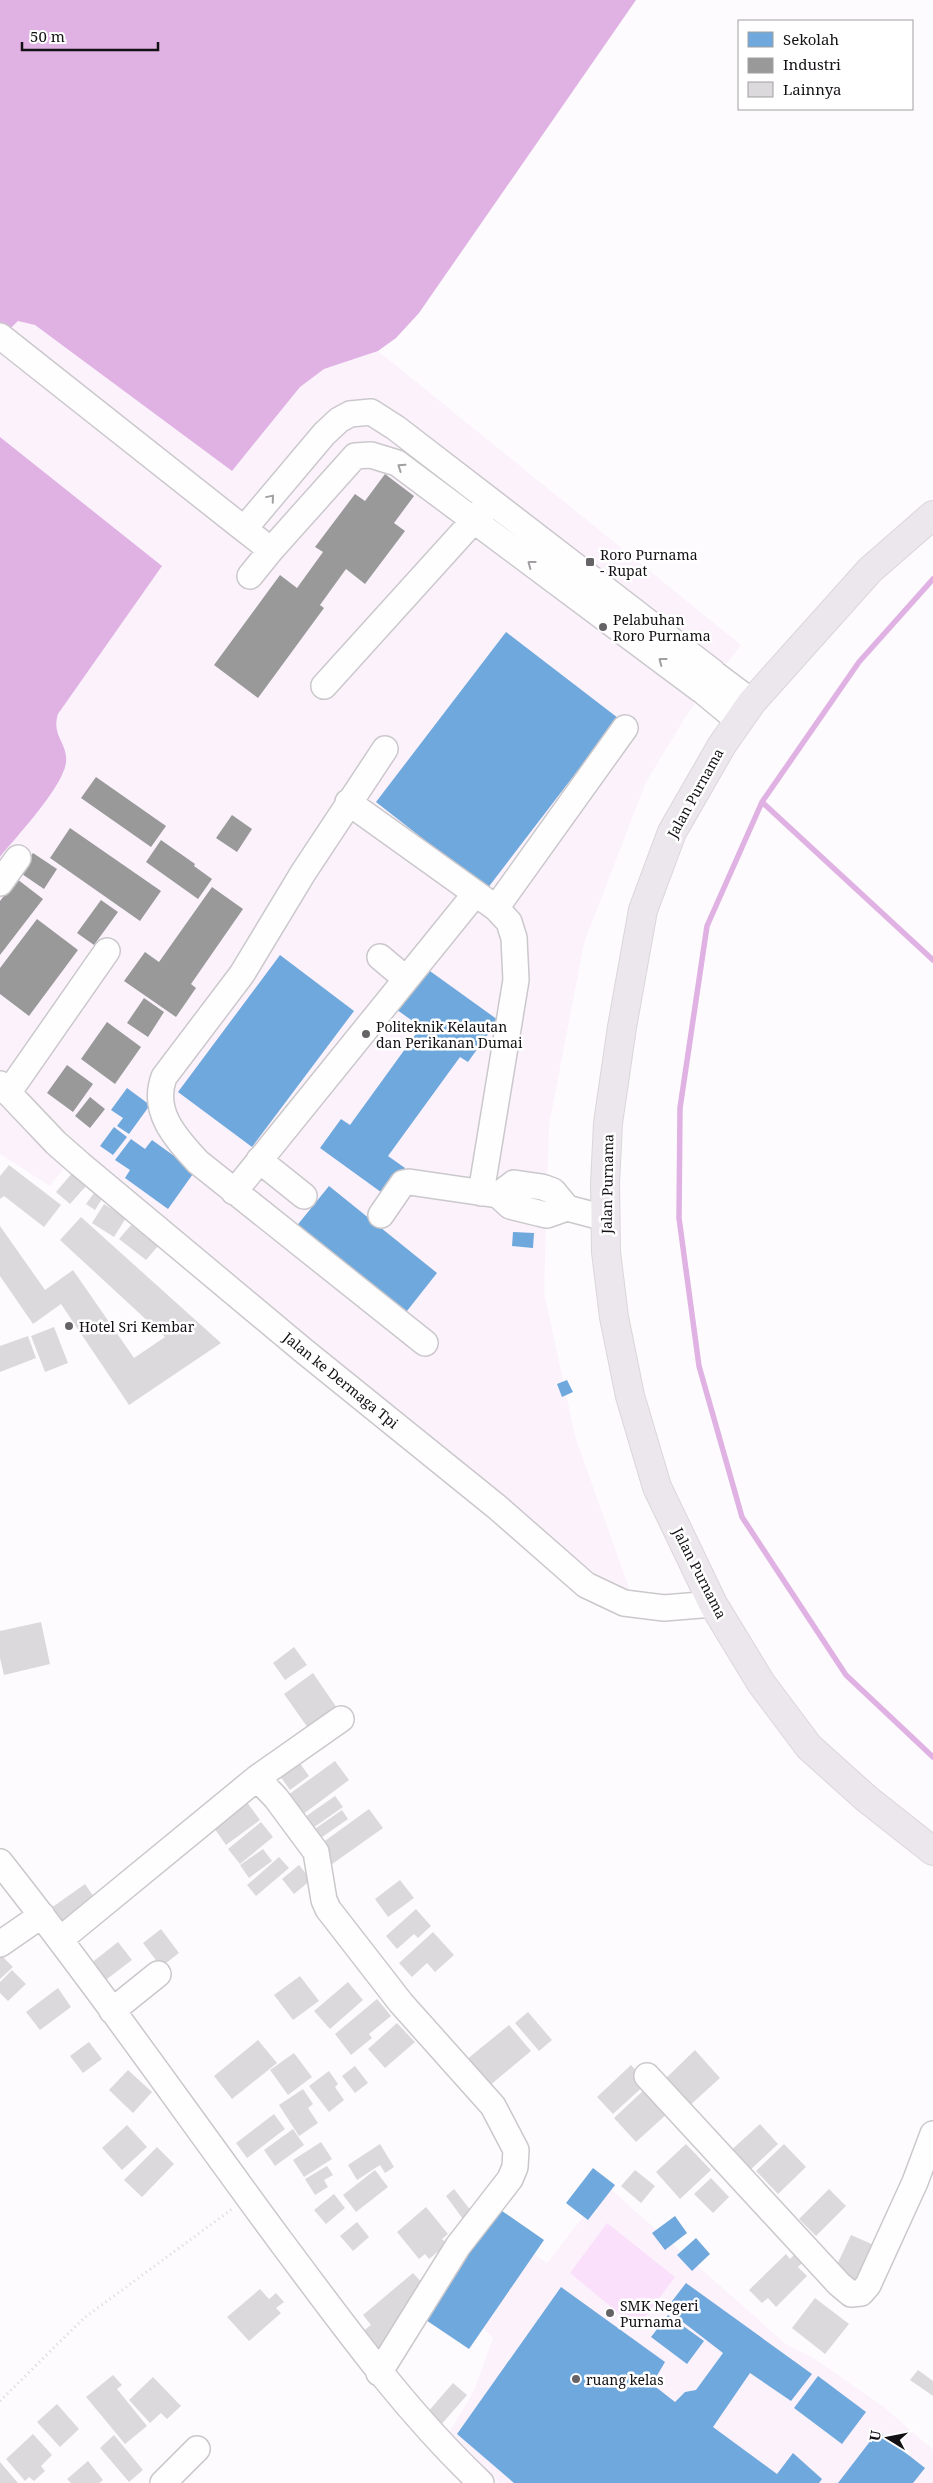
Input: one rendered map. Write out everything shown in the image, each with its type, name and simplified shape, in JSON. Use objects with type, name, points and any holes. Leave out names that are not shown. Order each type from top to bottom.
[{"type":"main road","name":"Jalan Purnama","points":[[933,515],[870,570],[746,712],[722,745],[672,832],[643,910],[622,1027],[608,1123],[605,1218],[606,1252],[614,1317],[630,1396],[658,1487],[713,1604],[761,1683],[809,1747],[867,1799],[933,1851]]},
{"type":"street","points":[[1,336],[271,550]]},
{"type":"street","points":[[244,529],[324,434],[339,420],[358,412],[371,412],[396,428],[491,502],[746,712]]},
{"type":"street","points":[[250,576],[355,456],[371,455],[397,463],[473,521],[709,682]]},
{"type":"street","points":[[324,686],[491,502]]},
{"type":"street","points":[[496,908],[625,728]]},
{"type":"street","points":[[385,749],[348,802],[242,974],[164,1077],[159,1088],[162,1112],[168,1127],[198,1162],[425,1342]]},
{"type":"street","points":[[348,802],[496,908],[509,922],[514,938],[516,980],[490,1194]]},
{"type":"street","points":[[0,883],[18,858]]},
{"type":"street","points":[[234,1192],[475,894]]},
{"type":"street","points":[[4,1088],[107,951]]},
{"type":"street","points":[[380,958],[406,980]]},
{"type":"street","name":"Jalan ke Dermaga Tpi","points":[[4,1088],[80,1164],[304,1351],[504,1512],[586,1584],[624,1604],[664,1608],[713,1604]]},
{"type":"street","points":[[259,1160],[304,1196]]},
{"type":"street","points":[[381,1215],[403,1183],[409,1182],[490,1194],[510,1206],[540,1214],[547,1215],[567,1208],[605,1218]]},
{"type":"street","points":[[490,1194],[514,1183],[543,1187],[553,1191],[567,1208]]},
{"type":"street","points":[[61,1940],[257,1778],[341,1719]]},
{"type":"street","points":[[257,1778],[276,1798],[316,1852],[324,1900],[328,1909],[401,2003],[493,2106],[516,2150],[515,2167],[510,2179],[458,2246],[379,2373]]},
{"type":"street","points":[[0,1862],[61,1940],[379,2373],[440,2444],[481,2483]]},
{"type":"street","points":[[0,1944],[42,1915]]},
{"type":"street","points":[[112,2011],[158,1974]]},
{"type":"street","points":[[647,2076],[839,2284],[851,2294],[861,2293],[868,2285],[915,2182],[933,2134]]},
{"type":"street","points":[[163,2483],[196,2450]]},
{"type":"path","points":[[0,2401],[84,2318],[249,2197]]},
{"type":"shaded area","points":[[0,0],[636,0],[419,313],[396,338],[378,351],[324,369],[300,387],[232,471],[35,325],[18,321],[0,339]]},
{"type":"shaded area","points":[[19,321],[35,325],[232,471],[300,387],[324,369],[378,351],[741,645],[688,713],[646,782],[584,943],[549,1125],[544,1292],[575,1436],[635,1605],[509,1505],[81,1146],[50,1186],[0,1154],[0,857],[53,791],[64,773],[62,744],[54,724],[58,714],[162,566],[0,437],[0,339]]},
{"type":"shaded area","points":[[0,437],[162,566],[58,714],[56,722],[58,734],[66,755],[63,772],[39,811],[0,857]]},
{"type":"shaded area","name":"SMK Negeri Purnama","points":[[607,2186],[787,2345],[815,2359],[885,2408],[933,2450],[933,2483],[500,2483],[447,2436],[474,2391],[493,2338],[444,2289],[497,2228],[547,2263]]},
{"type":"shaded area","points":[[607,2223],[675,2277],[637,2328],[570,2273]]},
{"type":"building: Sekolah","points":[[506,632],[618,718],[487,889],[376,802]]},
{"type":"building: Sekolah","points":[[280,955],[354,1011],[252,1147],[178,1092]]},
{"type":"building: Sekolah","points":[[423,966],[498,1020],[468,1062],[460,1057],[388,1156],[405,1168],[385,1195],[320,1148],[341,1119],[350,1125],[421,1027],[393,1007]]},
{"type":"building: Sekolah","points":[[127,1088],[150,1105],[129,1134],[117,1126],[123,1118],[111,1110]]},
{"type":"building: Sekolah","points":[[114,1127],[127,1137],[113,1155],[100,1146]]},
{"type":"building: Sekolah","points":[[131,1139],[145,1149],[152,1140],[195,1171],[168,1209],[125,1178],[130,1170],[115,1160]]},
{"type":"building: Sekolah","points":[[329,1186],[437,1273],[403,1316],[295,1228]]},
{"type":"building: Sekolah","points":[[513,1232],[534,1233],[533,1248],[512,1246]]},
{"type":"building: Sekolah","points":[[567,1380],[573,1392],[562,1397],[557,1384]]},
{"type":"building: Sekolah","points":[[593,2168],[615,2185],[588,2220],[566,2203]]},
{"type":"building: Sekolah","points":[[492,2204],[544,2240],[469,2349],[417,2314]]},
{"type":"building: Sekolah","points":[[675,2216],[687,2233],[665,2250],[652,2233]]},
{"type":"building: Sekolah","points":[[696,2238],[710,2254],[692,2271],[677,2255]]},
{"type":"building: Sekolah","name":"ruang kelas","points":[[686,2283],[812,2374],[791,2401],[750,2373],[713,2427],[777,2474],[793,2453],[822,2479],[819,2483],[514,2483],[457,2434],[561,2287],[665,2362],[652,2384],[675,2402],[685,2392],[696,2390],[723,2353],[666,2309]]},
{"type":"building: Sekolah","points":[[668,2315],[704,2341],[687,2364],[651,2337]]},
{"type":"building: Sekolah","points":[[818,2376],[866,2412],[842,2444],[794,2408]]},
{"type":"building: Sekolah","points":[[878,2431],[925,2468],[913,2483],[838,2483]]},
{"type":"building: Industri","points":[[385,474],[414,496],[394,523],[405,531],[365,584],[346,569],[320,605],[324,608],[258,698],[214,665],[280,575],[297,588],[323,552],[315,547],[355,494],[365,501]]},
{"type":"building: Industri","points":[[96,777],[166,826],[151,847],[81,798]]},
{"type":"building: Industri","points":[[232,815],[252,829],[237,852],[216,838]]},
{"type":"building: Industri","points":[[70,828],[161,891],[140,921],[50,858]]},
{"type":"building: Industri","points":[[161,840],[195,864],[194,866],[212,879],[198,899],[146,862]]},
{"type":"building: Industri","points":[[33,853],[57,869],[44,889],[19,872]]},
{"type":"building: Industri","points":[[17,879],[43,899],[0,955],[0,901]]},
{"type":"building: Industri","points":[[212,887],[243,909],[191,984],[196,988],[176,1017],[124,981],[145,952],[159,962]]},
{"type":"building: Industri","points":[[101,900],[118,912],[94,945],[77,933]]},
{"type":"building: Industri","points":[[37,919],[78,950],[29,1016],[0,994],[0,968]]},
{"type":"building: Industri","points":[[144,998],[164,1012],[148,1037],[127,1023]]},
{"type":"building: Industri","points":[[107,1022],[141,1047],[115,1084],[81,1059]]},
{"type":"building: Industri","points":[[67,1065],[93,1084],[73,1112],[47,1093]]},
{"type":"building: Industri","points":[[90,1097],[105,1109],[90,1128],[75,1116]]},
{"type":"building: Lainnya","points":[[9,1165],[61,1205],[44,1227],[4,1196],[0,1199],[0,1176]]},
{"type":"building: Lainnya","points":[[73,1172],[87,1185],[70,1204],[56,1192]]},
{"type":"building: Lainnya","points":[[94,1193],[102,1199],[95,1210],[86,1204]]},
{"type":"building: Lainnya","points":[[104,1204],[126,1218],[114,1237],[92,1223]]},
{"type":"building: Lainnya","points":[[81,1217],[221,1343],[129,1405],[61,1304],[33,1324],[0,1276],[0,1226],[45,1290],[73,1270],[134,1358],[165,1337],[60,1240]]},
{"type":"building: Lainnya","points":[[131,1225],[158,1246],[146,1260],[119,1239]]},
{"type":"building: Lainnya","points":[[54,1327],[68,1363],[45,1372],[31,1336]]},
{"type":"building: Lainnya","points":[[28,1336],[36,1358],[0,1372],[0,1346]]},
{"type":"building: Lainnya","points":[[41,1622],[50,1664],[4,1675],[0,1658],[0,1631]]},
{"type":"building: Lainnya","points":[[294,1647],[307,1665],[285,1680],[273,1663]]},
{"type":"building: Lainnya","points":[[313,1673],[337,1708],[308,1728],[284,1694]]},
{"type":"building: Lainnya","points":[[335,1761],[349,1780],[302,1815],[288,1795]]},
{"type":"building: Lainnya","points":[[299,1762],[309,1776],[290,1790],[280,1776]]},
{"type":"building: Lainnya","points":[[335,1796],[343,1807],[310,1830],[302,1819]]},
{"type":"building: Lainnya","points":[[246,1801],[260,1820],[226,1845],[212,1825]]},
{"type":"building: Lainnya","points":[[369,1809],[383,1828],[328,1867],[315,1848]]},
{"type":"building: Lainnya","points":[[342,1810],[348,1819],[315,1842],[309,1833]]},
{"type":"building: Lainnya","points":[[261,1822],[273,1837],[240,1864],[228,1849]]},
{"type":"building: Lainnya","points":[[263,1849],[272,1861],[249,1878],[240,1865]]},
{"type":"building: Lainnya","points":[[279,1857],[289,1868],[256,1896],[247,1885]]},
{"type":"building: Lainnya","points":[[299,1865],[311,1880],[294,1894],[282,1879]]},
{"type":"building: Lainnya","points":[[400,1880],[414,1898],[388,1917],[375,1899]]},
{"type":"building: Lainnya","points":[[85,1884],[96,1900],[58,1927],[47,1911]]},
{"type":"building: Lainnya","points":[[416,1909],[431,1926],[418,1938],[414,1934],[397,1949],[386,1936]]},
{"type":"building: Lainnya","points":[[161,1929],[179,1953],[161,1967],[143,1943]]},
{"type":"building: Lainnya","points":[[433,1932],[454,1955],[435,1972],[427,1963],[412,1977],[399,1963]]},
{"type":"building: Lainnya","points":[[118,1942],[132,1960],[103,1982],[90,1964]]},
{"type":"building: Lainnya","points":[[0,1954],[13,1967],[0,1979]]},
{"type":"building: Lainnya","points":[[12,1970],[26,1984],[8,2001],[0,1993],[0,1982]]},
{"type":"building: Lainnya","points":[[300,1976],[319,2001],[293,2020],[274,1995]]},
{"type":"building: Lainnya","points":[[348,1982],[363,2000],[330,2029],[314,2011]]},
{"type":"building: Lainnya","points":[[58,1988],[71,2007],[40,2030],[26,2012]]},
{"type":"building: Lainnya","points":[[377,1999],[391,2016],[369,2034],[372,2038],[351,2055],[335,2034]]},
{"type":"building: Lainnya","points":[[528,2012],[552,2040],[539,2051],[515,2023]]},
{"type":"building: Lainnya","points":[[397,2023],[415,2042],[385,2068],[368,2049]]},
{"type":"building: Lainnya","points":[[509,2025],[531,2051],[488,2087],[466,2060]]},
{"type":"building: Lainnya","points":[[258,2040],[277,2063],[232,2099],[214,2076]]},
{"type":"building: Lainnya","points":[[89,2042],[102,2059],[83,2073],[70,2056]]},
{"type":"building: Lainnya","points":[[695,2050],[720,2078],[687,2108],[663,2081]]},
{"type":"building: Lainnya","points":[[294,2053],[312,2077],[288,2095],[270,2070]]},
{"type":"building: Lainnya","points":[[631,2065],[647,2083],[613,2114],[597,2097]]},
{"type":"building: Lainnya","points":[[355,2066],[368,2083],[355,2093],[342,2076]]},
{"type":"building: Lainnya","points":[[128,2070],[152,2092],[133,2113],[109,2090]]},
{"type":"building: Lainnya","points":[[329,2071],[338,2084],[335,2087],[344,2100],[329,2112],[309,2086]]},
{"type":"building: Lainnya","points":[[646,2088],[668,2113],[636,2142],[614,2118]]},
{"type":"building: Lainnya","points":[[303,2089],[313,2104],[308,2108],[318,2123],[299,2136],[279,2105]]},
{"type":"building: Lainnya","points":[[274,2114],[285,2129],[247,2158],[236,2143]]},
{"type":"building: Lainnya","points":[[760,2124],[778,2144],[747,2173],[728,2153]]},
{"type":"building: Lainnya","points":[[127,2125],[147,2147],[122,2170],[102,2148]]},
{"type":"building: Lainnya","points":[[293,2129],[304,2145],[275,2166],[264,2150]]},
{"type":"building: Lainnya","points":[[321,2142],[332,2159],[304,2177],[293,2160]]},
{"type":"building: Lainnya","points":[[380,2144],[394,2167],[385,2173],[380,2165],[357,2180],[348,2165]]},
{"type":"building: Lainnya","points":[[686,2144],[711,2170],[680,2199],[656,2172]]},
{"type":"building: Lainnya","points":[[784,2144],[806,2167],[778,2194],[756,2171]]},
{"type":"building: Lainnya","points":[[157,2147],[174,2164],[142,2197],[124,2180]]},
{"type":"building: Lainnya","points":[[327,2166],[333,2175],[324,2180],[328,2187],[315,2195],[305,2179]]},
{"type":"building: Lainnya","points":[[375,2170],[388,2187],[356,2212],[343,2195]]},
{"type":"building: Lainnya","points":[[635,2170],[655,2186],[641,2203],[621,2186]]},
{"type":"building: Lainnya","points":[[711,2178],[729,2197],[713,2213],[694,2194]]},
{"type":"building: Lainnya","points":[[454,2189],[472,2212],[463,2219],[446,2196]]},
{"type":"building: Lainnya","points":[[829,2189],[846,2206],[816,2236],[799,2219]]},
{"type":"building: Lainnya","points":[[334,2194],[345,2208],[326,2224],[314,2210]]},
{"type":"building: Lainnya","points":[[426,2207],[448,2234],[442,2239],[447,2244],[429,2259],[425,2254],[419,2259],[397,2232]]},
{"type":"building: Lainnya","points":[[357,2222],[369,2237],[353,2251],[340,2236]]},
{"type":"building: Lainnya","points":[[851,2235],[874,2245],[857,2281],[834,2271]]},
{"type":"building: Lainnya","points":[[786,2254],[790,2259],[794,2255],[802,2263],[798,2267],[807,2276],[776,2307],[768,2298],[762,2303],[749,2290]]},
{"type":"building: Lainnya","points":[[413,2273],[426,2287],[414,2303],[400,2314],[404,2319],[395,2333],[372,2353],[358,2335],[371,2325],[363,2315]]},
{"type":"building: Lainnya","points":[[260,2289],[269,2299],[276,2293],[284,2302],[276,2308],[281,2313],[249,2341],[227,2317]]},
{"type":"building: Lainnya","points":[[815,2298],[849,2324],[825,2354],[792,2328]]},
{"type":"building: Lainnya","points":[[918,2370],[933,2381],[933,2396],[910,2380]]},
{"type":"building: Lainnya","points":[[113,2375],[122,2385],[117,2389],[147,2426],[125,2444],[86,2397]]},
{"type":"building: Lainnya","points":[[153,2377],[181,2406],[167,2419],[161,2413],[150,2423],[129,2400]]},
{"type":"building: Lainnya","points":[[453,2383],[467,2395],[440,2426],[426,2414]]},
{"type":"building: Lainnya","points":[[57,2404],[79,2429],[60,2447],[37,2422]]},
{"type":"building: Lainnya","points":[[33,2434],[52,2455],[41,2466],[45,2471],[34,2481],[29,2477],[25,2481],[6,2459]]},
{"type":"building: Lainnya","points":[[114,2435],[143,2470],[129,2482],[100,2448]]},
{"type":"building: Lainnya","points":[[88,2461],[103,2480],[99,2483],[71,2483],[67,2479]]},
{"type":"building: Lainnya","points":[[0,2462],[18,2483],[0,2483]]},
{"type":"waterway","points":[[933,579],[859,662],[762,802],[707,926],[680,1108],[679,1218],[699,1366],[742,1517],[846,1675],[933,1757]]},
{"type":"waterway","points":[[762,802],[933,960]]},
{"type":"place","name":"Roro Purnama - Rupat","points":[[590,562]]},
{"type":"place","name":"Pelabuhan Roro Purnama","points":[[603,627]]},
{"type":"place","name":"Politeknik Kelautan dan Perikanan Dumai","points":[[366,1034]]},
{"type":"place","name":"Hotel Sri Kembar","points":[[69,1326]]},
{"type":"place","name":"SMK Negeri Purnama","points":[[610,2313]]},
{"type":"place","name":"ruang kelas","points":[[576,2379]]}]
